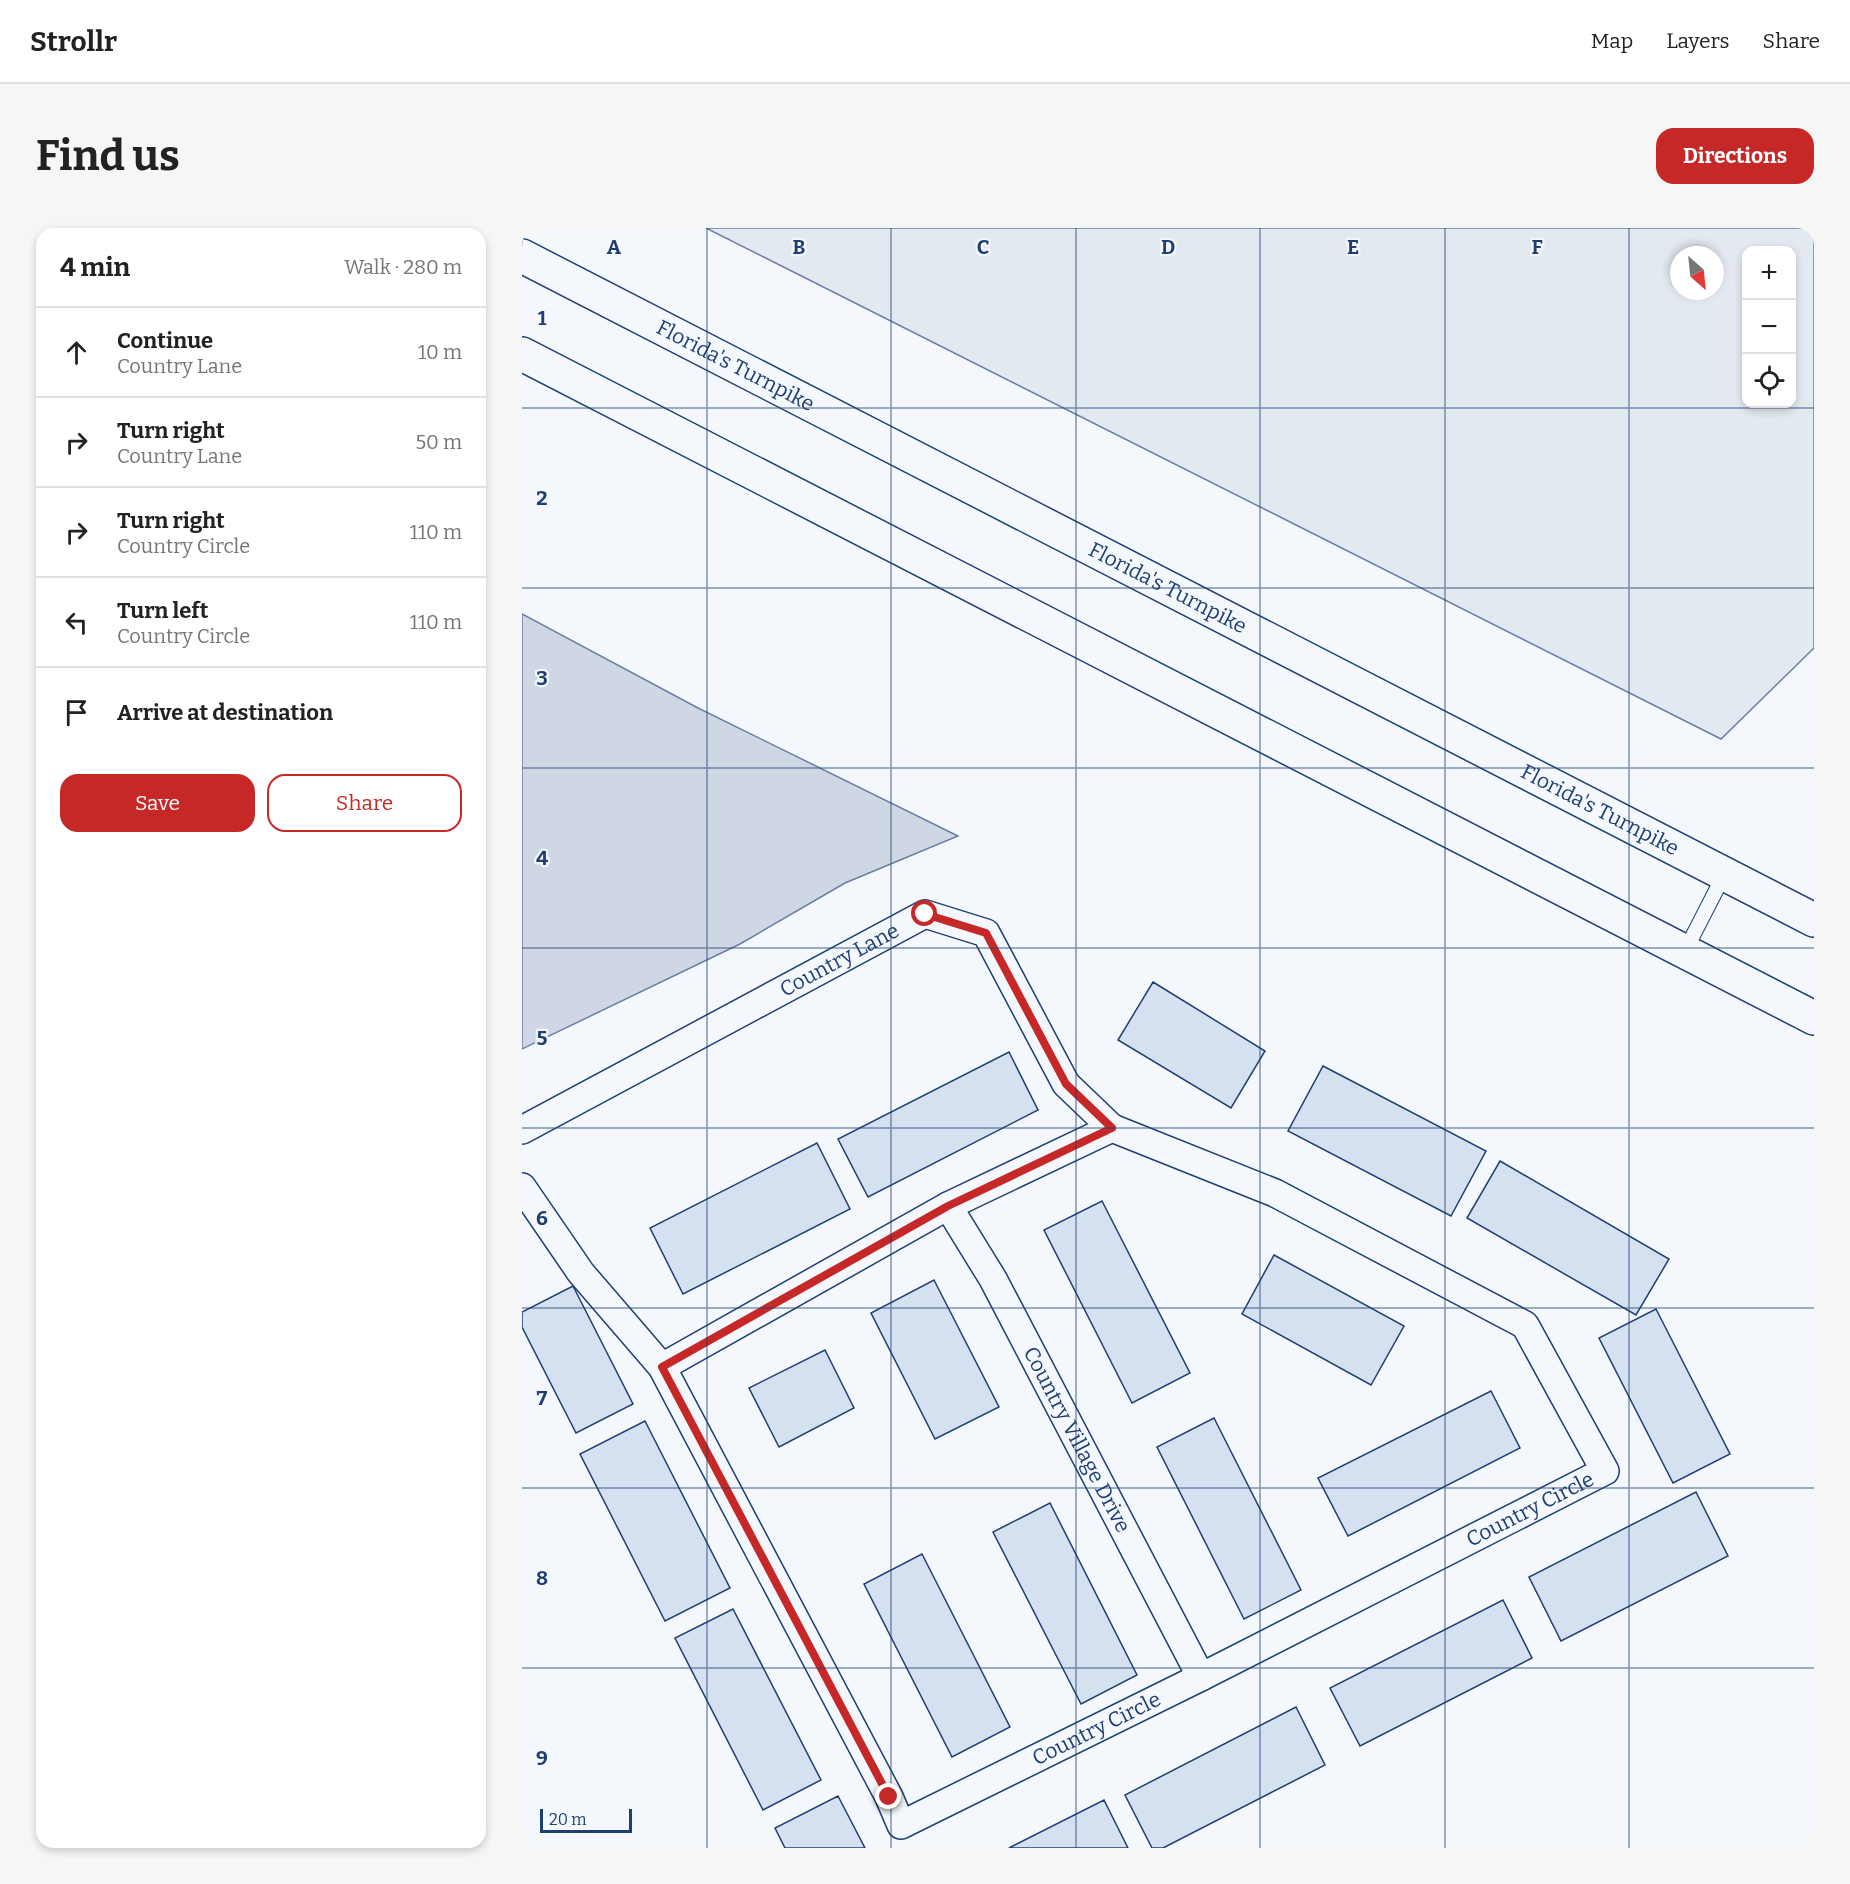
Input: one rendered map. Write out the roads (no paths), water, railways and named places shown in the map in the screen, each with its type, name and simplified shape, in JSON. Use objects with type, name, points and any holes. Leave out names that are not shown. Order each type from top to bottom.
[{"type":"highway","name":"Florida's Turnpike","points":[[522,256],[1814,920]]},
{"type":"highway","points":[[522,354],[1814,1018]]},
{"type":"street","name":"Country Lane","points":[[522,1130],[925,914],[986,933],[1066,1084],[1112,1128]]},
{"type":"street","points":[[662,1367],[948,1206],[1112,1128]]},
{"type":"street","name":"Country Circle","points":[[522,1187],[581,1273],[662,1367],[889,1797],[901,1825],[1202,1677],[1605,1471],[1525,1325],[1275,1193],[1112,1128]]},
{"type":"street","name":"Country Village Drive","points":[[948,1206],[993,1279],[1202,1677]]},
{"type":"lane","points":[[1684,952],[1724,875]]}]
